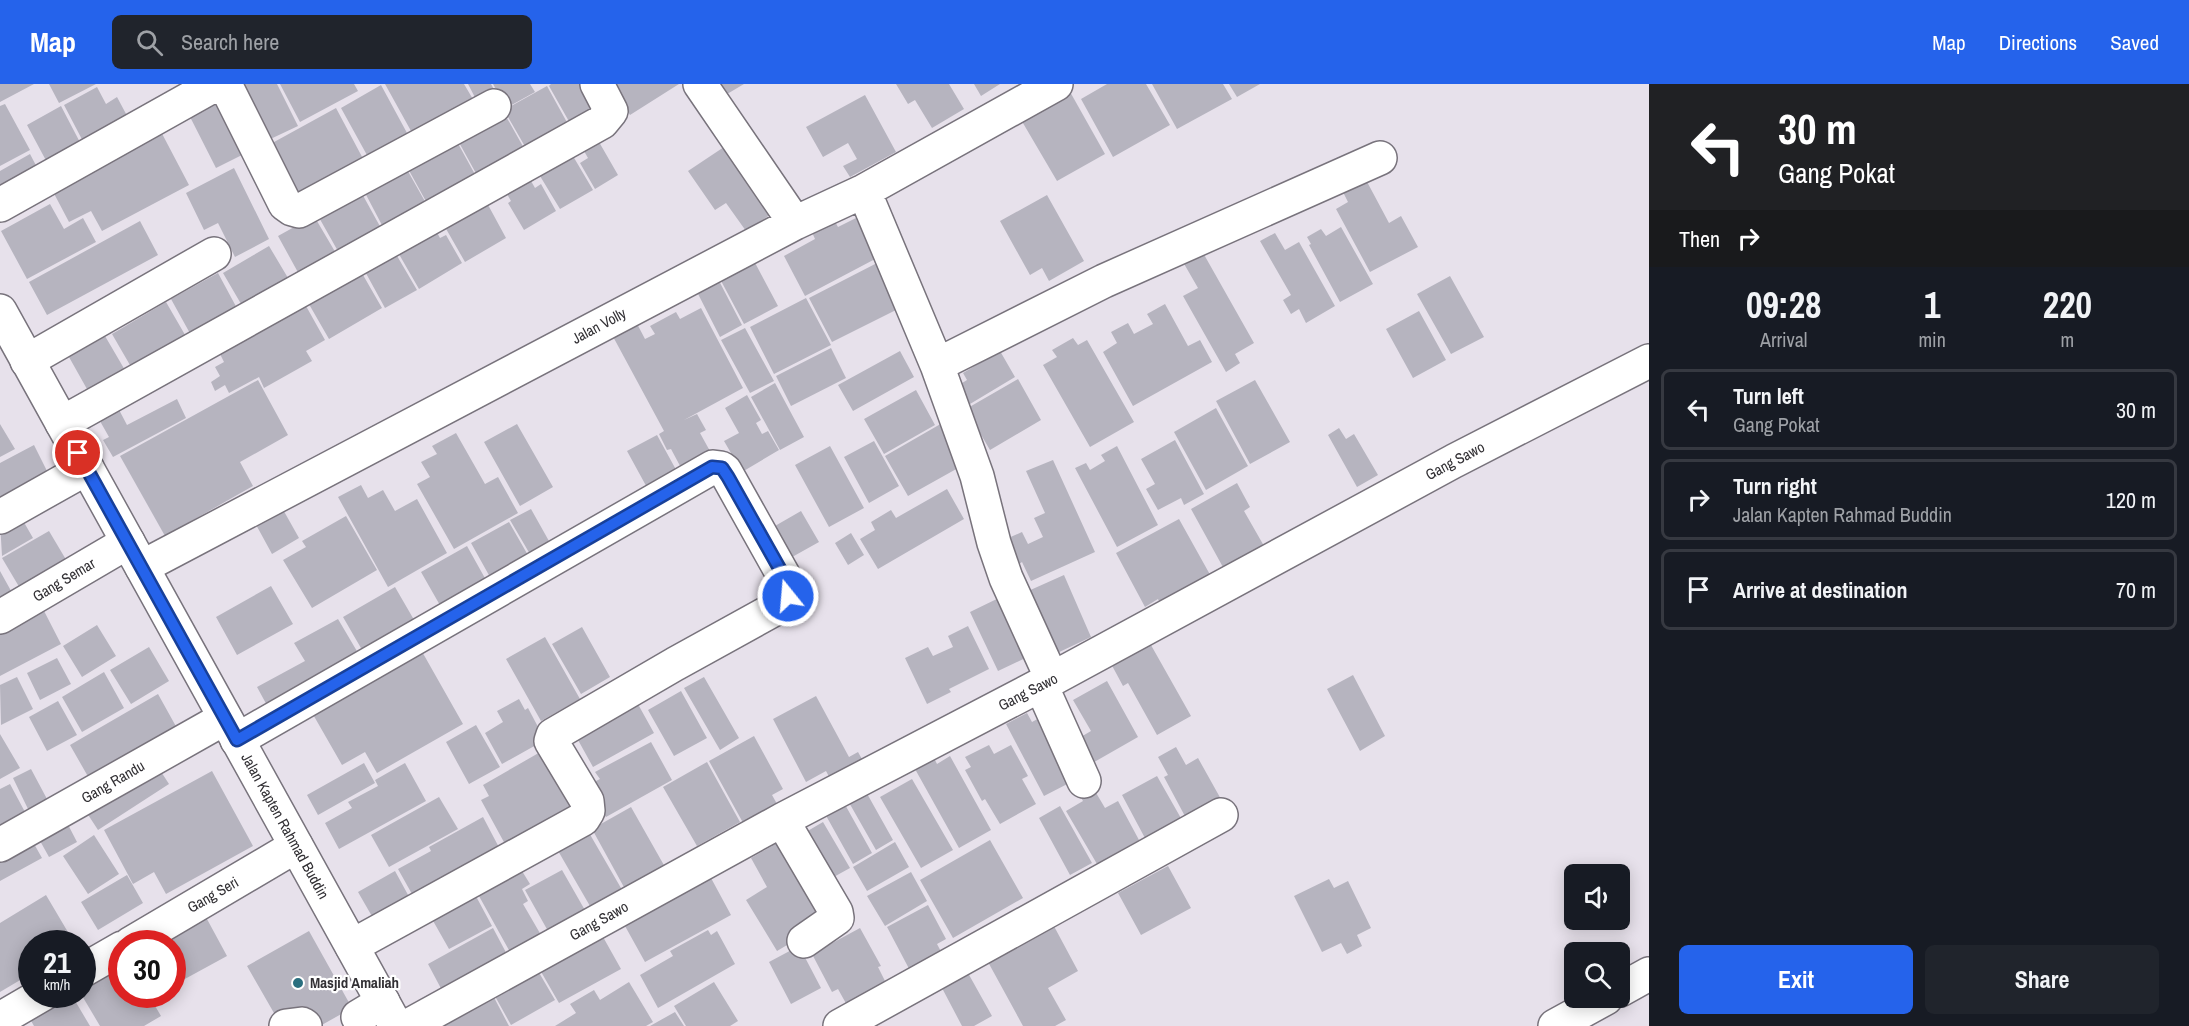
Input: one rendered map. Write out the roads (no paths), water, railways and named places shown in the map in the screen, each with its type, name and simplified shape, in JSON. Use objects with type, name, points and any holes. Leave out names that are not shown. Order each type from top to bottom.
[{"type":"street","points":[[0,205],[216,84]]},
{"type":"street","points":[[225,84],[285,204],[299,211],[494,106]]},
{"type":"street","points":[[62,423],[602,122],[611,111],[597,84]]},
{"type":"street","points":[[700,84],[795,224]]},
{"type":"street","name":"Jalan Volly","points":[[135,555],[864,191],[1056,84]]},
{"type":"street","points":[[937,366],[1104,281],[1380,158]]},
{"type":"street","points":[[864,191],[937,366],[977,476],[1006,579],[1084,781]]},
{"type":"street","points":[[10,336],[214,254]]},
{"type":"street","name":"Jalan Kapten Rahmad Buddin","points":[[10,336],[62,423],[352,946],[379,1015]]},
{"type":"street","name":"Gang Sawo","points":[[408,1026],[782,820],[1047,682],[1454,461],[1649,361]]},
{"type":"street","name":"Gang Randu","points":[[0,845],[231,729],[707,470],[717,467],[725,471],[786,580],[788,591],[784,602],[553,735],[551,741],[587,801],[588,811],[583,819],[352,946]]},
{"type":"street","points":[[0,517],[87,468]]},
{"type":"street","name":"Gang Semar","points":[[0,617],[135,555]]},
{"type":"street","points":[[840,1026],[1221,815]]},
{"type":"street","points":[[782,820],[836,912],[837,918],[832,923],[804,941]]},
{"type":"street","name":"Gang Seri","points":[[154,930],[296,846]]},
{"type":"street","points":[[1630,984],[1649,974]]},
{"type":"street","points":[[0,1019],[18,1008]]},
{"type":"street","points":[[1555,1026],[1588,1008]]},
{"type":"street","points":[[286,1026],[302,1024],[305,1026]]},
{"type":"place","name":"Masjid Amaliah","points":[[298,983]]}]
